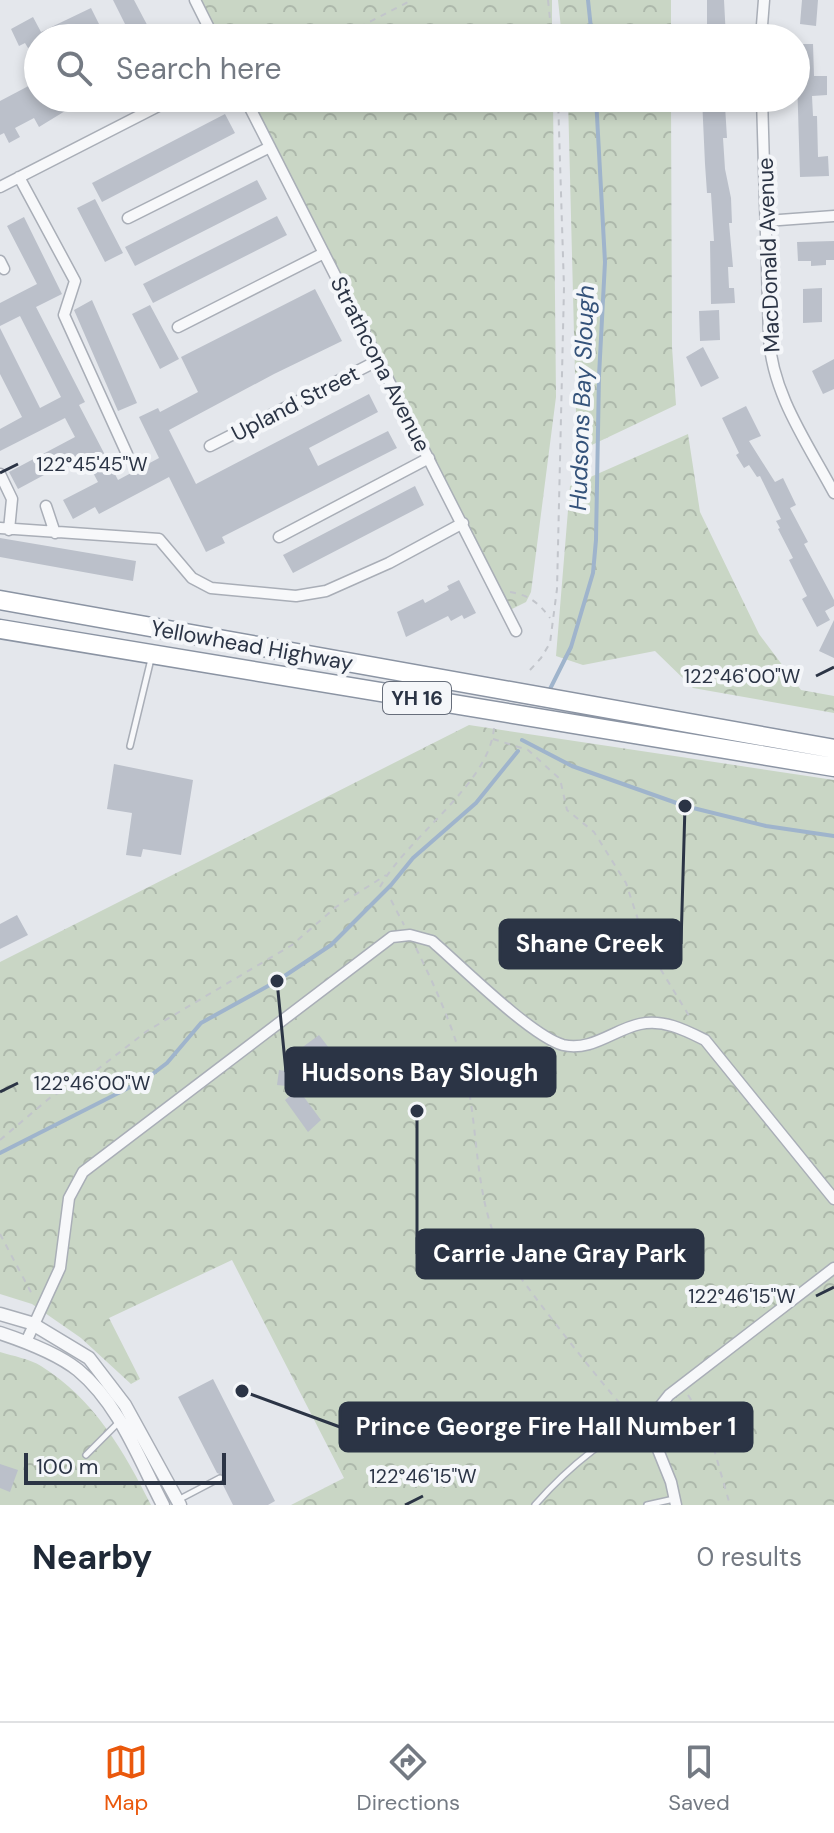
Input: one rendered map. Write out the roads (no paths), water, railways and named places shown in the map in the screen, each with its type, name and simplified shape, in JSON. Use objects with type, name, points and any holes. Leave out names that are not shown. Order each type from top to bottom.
[{"type":"highway","name":"Yellowhead Highway","points":[[0,600],[834,749]]},
{"type":"highway","name":"Yellowhead Highway","points":[[0,629],[834,767]]},
{"type":"street","points":[[195,0],[207,24]]},
{"type":"street","points":[[762,24],[764,0]]},
{"type":"street","points":[[0,187],[147,112]]},
{"type":"street","name":"Strathcona Avenue","points":[[252,112],[516,631]]},
{"type":"street","name":"MacDonald Avenue","points":[[762,112],[772,367],[784,397],[834,493]]},
{"type":"street","points":[[128,218],[270,147]]},
{"type":"street","points":[[19,177],[75,281],[64,315],[127,454]]},
{"type":"street","points":[[766,221],[834,216]]},
{"type":"street","points":[[178,327],[324,253]]},
{"type":"street","name":"Upland Street","points":[[210,446],[379,360]]},
{"type":"street","points":[[279,537],[429,458]]},
{"type":"street","points":[[0,474],[12,499],[4,529],[159,539],[192,578],[211,588],[296,596],[326,591],[389,563],[463,523]]},
{"type":"street","points":[[46,506],[55,533]]},
{"type":"street","points":[[26,1342],[60,1268],[69,1198],[83,1172],[392,937],[410,935],[432,941],[542,1036],[566,1045],[591,1044],[641,1024],[675,1025],[705,1040],[834,1199]]},
{"type":"street","points":[[676,1502],[652,1435],[654,1414],[669,1395],[834,1268]]},
{"type":"street","points":[[0,1314],[33,1324],[89,1358],[172,1504]]},
{"type":"street","points":[[0,1333],[26,1342],[77,1370],[114,1410],[124,1416]]},
{"type":"lane","points":[[130,746],[152,654]]},
{"type":"lane","points":[[535,1505],[590,1450],[654,1414]]},
{"type":"lane","points":[[86,1455],[124,1416]]},
{"type":"lane","points":[[172,1504],[220,1478]]},
{"type":"lane","points":[[647,1505],[676,1502]]},
{"type":"waterway","name":"Hudsons Bay Slough","points":[[588,0],[591,24]]},
{"type":"waterway","name":"Hudsons Bay Slough","points":[[549,691],[571,647],[593,573],[596,540],[605,262],[597,112]]},
{"type":"waterway","points":[[522,740],[572,766],[685,806],[766,826],[834,836]]},
{"type":"waterway","name":"Hudsons Bay Slough","points":[[0,1153],[146,1079],[167,1063],[201,1023],[277,981],[331,945],[391,885],[413,858],[476,803],[518,751]]},
{"type":"place","name":"Shane Creek","points":[[685,806]]},
{"type":"place","name":"Hudsons Bay Slough","points":[[277,981]]},
{"type":"place","name":"Carrie Jane Gray Park","points":[[417,1111]]},
{"type":"place","name":"Prince George Fire Hall Number 1","points":[[242,1391]]}]
